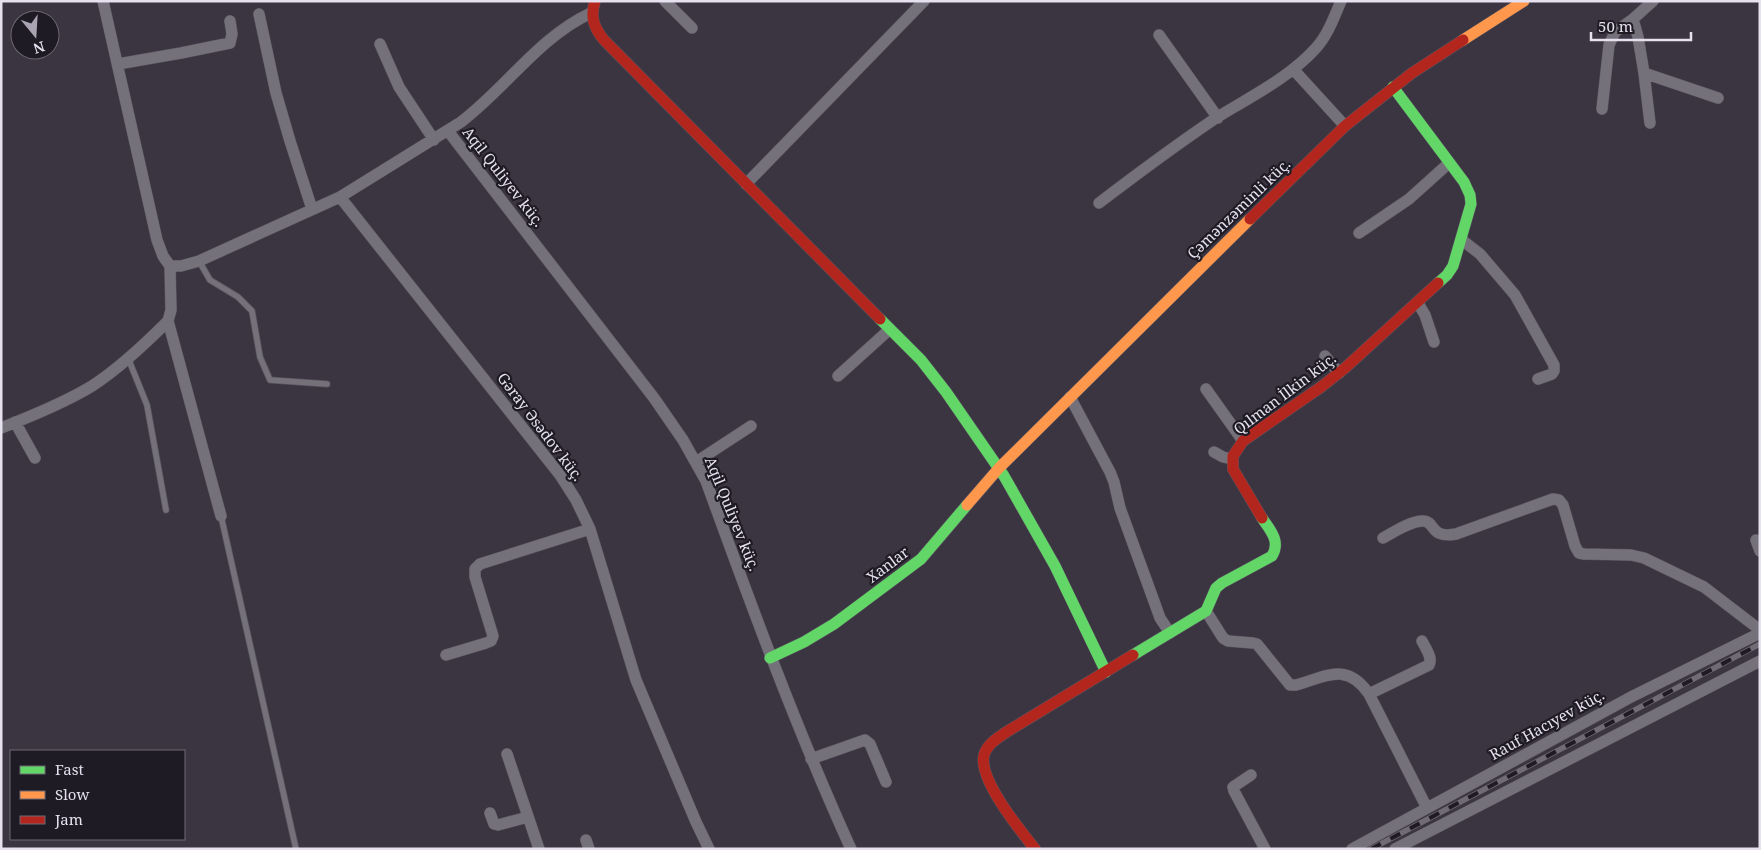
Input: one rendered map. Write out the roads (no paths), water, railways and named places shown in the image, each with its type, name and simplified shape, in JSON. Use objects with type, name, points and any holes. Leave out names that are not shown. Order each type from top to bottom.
[{"type":"street","points":[[103,1],[157,240],[163,256],[170,266],[171,310],[168,321],[221,516]]},
{"type":"street","points":[[595,1],[591,13],[598,33],[604,40],[923,362],[942,386],[999,468],[1072,598],[1097,657],[1106,672]]},
{"type":"street","points":[[665,1],[692,28]]},
{"type":"street","points":[[746,184],[924,1]]},
{"type":"street","points":[[1099,204],[1136,174],[1293,69],[1317,46],[1329,29],[1341,1]]},
{"type":"street","name":"Çəmənzəminli küç.","points":[[999,468],[1345,126],[1393,87],[1524,1]]},
{"type":"street","points":[[1602,109],[1609,45],[1615,32],[1633,19],[1652,1]]},
{"type":"street","points":[[170,266],[181,266],[199,261],[340,197],[448,131],[479,108],[562,29],[591,13]]},
{"type":"street","points":[[259,14],[276,93],[312,209]]},
{"type":"street","points":[[1633,19],[1644,73],[1650,123]]},
{"type":"street","points":[[118,64],[230,43],[232,34],[230,21]]},
{"type":"street","points":[[1159,35],[1218,118]]},
{"type":"street","points":[[380,44],[399,87],[413,111],[434,140]]},
{"type":"street","points":[[1293,69],[1345,126]]},
{"type":"street","points":[[1644,73],[1718,98]]},
{"type":"street","name":"Qılman İlkin küç.","points":[[1232,460],[1243,441],[1339,373],[1418,303],[1450,271],[1462,240],[1471,204],[1470,195],[1464,182],[1393,87]]},
{"type":"street","name":"Aqil Quliyev küç.","points":[[448,131],[654,398],[696,462],[706,481],[770,658],[811,759],[851,849]]},
{"type":"street","points":[[1359,233],[1409,199],[1449,163]]},
{"type":"street","name":"Gəray Əsədov küç.","points":[[340,197],[560,475],[576,500],[590,529],[636,680],[709,849]]},
{"type":"street","points":[[1462,240],[1480,254],[1521,304],[1554,366],[1552,374],[1538,379]]},
{"type":"street","points":[[1418,303],[1425,315],[1434,342]]},
{"type":"street","points":[[1,428],[93,385],[128,358],[168,321]]},
{"type":"street","points":[[838,376],[890,329]]},
{"type":"street","points":[[1325,356],[1339,373]]},
{"type":"street","points":[[1206,389],[1243,441]]},
{"type":"street","points":[[1070,398],[1110,472],[1120,508],[1160,618],[1170,633]]},
{"type":"street","points":[[15,422],[35,458]]},
{"type":"street","points":[[696,462],[751,426]]},
{"type":"street","points":[[1035,849],[986,778],[983,756],[992,743],[1008,731],[1206,611],[1216,588],[1267,560],[1275,551],[1275,538],[1235,475],[1231,467],[1232,460],[1214,452]]},
{"type":"street","name":"Xanlar","points":[[770,658],[804,642],[834,624],[921,558],[999,468]]},
{"type":"street","points":[[1383,538],[1414,522],[1423,521],[1428,522],[1440,535],[1456,534],[1553,498],[1559,500],[1563,505],[1579,553],[1631,555],[1644,558],[1704,586],[1760,632]]},
{"type":"street","points":[[446,656],[486,643],[493,636],[475,577],[475,569],[480,564],[590,529]]},
{"type":"street","points":[[1206,611],[1223,638],[1228,641],[1253,642],[1257,644],[1290,685],[1335,674],[1345,674],[1362,684],[1369,694],[1427,808]]},
{"type":"street","name":"Rauf Hacıyev küç.","points":[[1352,849],[1631,697],[1760,632]]},
{"type":"street","points":[[1369,694],[1429,666],[1431,662],[1430,657],[1422,641]]},
{"type":"street","points":[[1395,849],[1415,844],[1760,661]]},
{"type":"street","points":[[811,759],[865,740],[870,744],[886,782]]},
{"type":"street","points":[[507,754],[539,849]]},
{"type":"street","points":[[1251,775],[1233,788],[1265,849]]},
{"type":"street","points":[[490,813],[494,824],[498,825],[528,817]]},
{"type":"lane","points":[[199,261],[210,280],[238,297],[252,311],[260,357],[270,380],[327,384]]},
{"type":"lane","points":[[128,358],[147,405],[166,510]]},
{"type":"lane","points":[[221,516],[296,849]]},
{"type":"railway","points":[[1371,849],[1760,644]]}]
